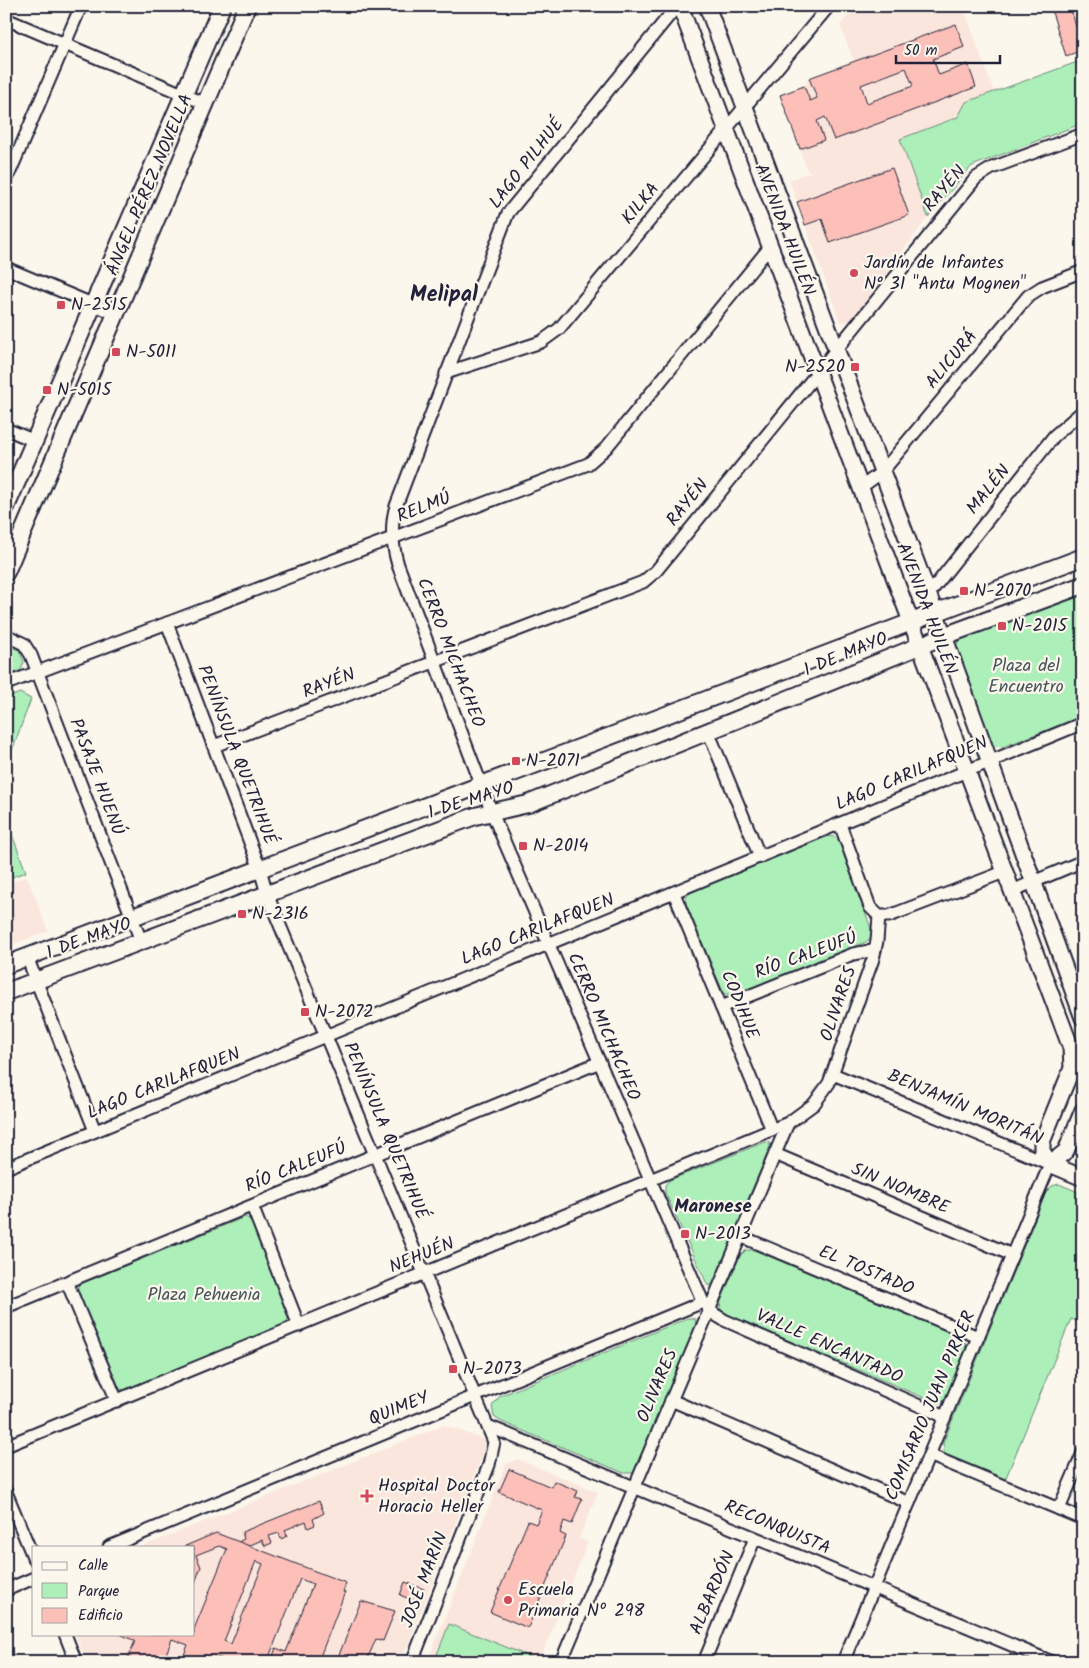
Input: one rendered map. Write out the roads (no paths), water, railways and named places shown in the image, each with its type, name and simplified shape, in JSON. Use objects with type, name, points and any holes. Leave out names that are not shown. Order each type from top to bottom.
[{"type":"main road","name":"ÁNGEL PÉREZ NOVELLA","points":[[6,507],[222,6]]},
{"type":"main road","name":"ÁNGEL PÉREZ NOVELLA","points":[[6,572],[247,6]]},
{"type":"main road","name":"1 DE MAYO","points":[[6,965],[1083,557]]},
{"type":"main road","name":"1 DE MAYO","points":[[6,992],[476,816],[528,804],[944,636],[1083,585]]},
{"type":"street","points":[[6,181],[80,6]]},
{"type":"street","name":"AVENIDA HUILÉN","points":[[678,6],[726,129],[1071,1048],[1073,1062],[1042,1142],[1042,1151],[1050,1164]]},
{"type":"street","name":"LAGO PILHUÉ","points":[[392,538],[391,528],[396,506],[508,213],[678,6]]},
{"type":"street","name":"AVENIDA HUILÉN","points":[[707,6],[936,613],[1081,1008]]},
{"type":"street","name":"KILKA","points":[[446,373],[541,342],[554,334],[828,6]]},
{"type":"street","points":[[6,20],[206,104]]},
{"type":"street","name":"RAYÉN","points":[[214,746],[628,590],[650,578],[976,178],[992,168],[1083,134]]},
{"type":"street","name":"RELMÚ","points":[[6,684],[573,471],[595,460],[770,247]]},
{"type":"street","points":[[6,268],[116,314]]},
{"type":"street","name":"ALICURÁ","points":[[860,488],[882,472],[1028,296],[1042,287],[1083,272]]},
{"type":"street","name":"MALÉN","points":[[928,595],[1054,436],[1083,411]]},
{"type":"street","points":[[6,428],[35,441]]},
{"type":"street","name":"CERRO MICHACHEO","points":[[392,538],[398,564],[492,813],[650,1181],[706,1306]]},
{"type":"street","name":"PENÍNSULA QUETRIHUÉ","points":[[167,623],[260,869],[267,894],[488,1426]]},
{"type":"street","name":"PASAJE HUENÚ","points":[[6,635],[19,641],[28,649],[141,941]]},
{"type":"street","name":"LAGO CARILAFQUEN","points":[[6,1168],[967,772],[989,760],[1083,723]]},
{"type":"street","points":[[708,732],[760,857]]},
{"type":"street","points":[[840,824],[870,907],[879,916],[889,916],[1004,872]]},
{"type":"street","points":[[1012,891],[1083,862]]},
{"type":"street","name":"CODIHUE","points":[[674,893],[772,1130]]},
{"type":"street","name":"OLIVARES","points":[[833,1074],[875,950],[879,916]]},
{"type":"street","name":"RÍO CALEUFÚ","points":[[721,1007],[852,954],[875,950]]},
{"type":"street","points":[[27,957],[95,1131]]},
{"type":"street","points":[[1057,1012],[1081,1008]]},
{"type":"street","name":"RÍO CALEUFÚ","points":[[6,1307],[600,1062]]},
{"type":"street","name":"NEHUÉN","points":[[6,1446],[788,1123],[820,1098],[833,1074]]},
{"type":"street","name":"BENJAMÍN MORITÁN","points":[[833,1074],[1083,1178]]},
{"type":"street","points":[[1050,1164],[1066,1152],[1083,1110]]},
{"type":"street","name":"OLIVARES","points":[[561,1662],[671,1400],[706,1306],[740,1236],[788,1123]]},
{"type":"street","name":"SIN NOMBRE","points":[[775,1154],[1012,1255]]},
{"type":"street","name":"COMISARIO JUAN PIRKER","points":[[844,1662],[1050,1164]]},
{"type":"street","points":[[252,1206],[299,1326]]},
{"type":"street","name":"EL TOSTADO","points":[[740,1236],[978,1337]]},
{"type":"street","points":[[67,1282],[117,1401]]},
{"type":"street","name":"QUIMEY","points":[[111,1546],[476,1396],[706,1306]]},
{"type":"street","name":"VALLE ENCANTADO","points":[[706,1306],[724,1320],[945,1417]]},
{"type":"street","points":[[671,1400],[909,1503]]},
{"type":"street","name":"RECONQUISTA","points":[[488,1426],[1052,1662]]},
{"type":"street","name":"JOSÉ MARÍN","points":[[412,1662],[492,1458],[494,1442],[488,1426]]},
{"type":"street","points":[[1059,1509],[1083,1453]]},
{"type":"street","points":[[929,1455],[1083,1519]]},
{"type":"street","points":[[6,1492],[32,1554]]},
{"type":"street","name":"ALBARDÓN","points":[[704,1662],[755,1538]]},
{"type":"street","points":[[6,1590],[32,1579]]},
{"type":"street","points":[[66,1636],[76,1662]]},
{"type":"place","name":"Jardín de Infantes N° 31 \"Antu Mognen\"","points":[[854,273]]},
{"type":"place","name":"N-2515","points":[[61,305]]},
{"type":"place","name":"N-5011","points":[[116,352]]},
{"type":"place","name":"N-2520","points":[[855,367]]},
{"type":"place","name":"N-5015","points":[[47,390]]},
{"type":"place","name":"N-2070","points":[[964,591]]},
{"type":"place","name":"N-2015","points":[[1002,626]]},
{"type":"place","name":"N-2071","points":[[516,761]]},
{"type":"place","name":"N-2014","points":[[523,846]]},
{"type":"place","name":"N-2316","points":[[242,914]]},
{"type":"place","name":"N-2072","points":[[305,1012]]},
{"type":"place","name":"N-2013","points":[[685,1234]]},
{"type":"place","name":"N-2073","points":[[453,1369]]},
{"type":"place","name":"Hospital Doctor Horacio Heller","points":[[367,1496]]},
{"type":"place","name":"Escuela Primaria Nº 298","points":[[508,1600]]},
{"type":"district","name":"Melipal","points":[[444,295]]},
{"type":"district","name":"Maronese","points":[[713,1207]]},
{"type":"park label","name":"Plaza del Encuentro","points":[[1026,676]]},
{"type":"park label","name":"Plaza Pehuenia","points":[[204,1295]]}]
